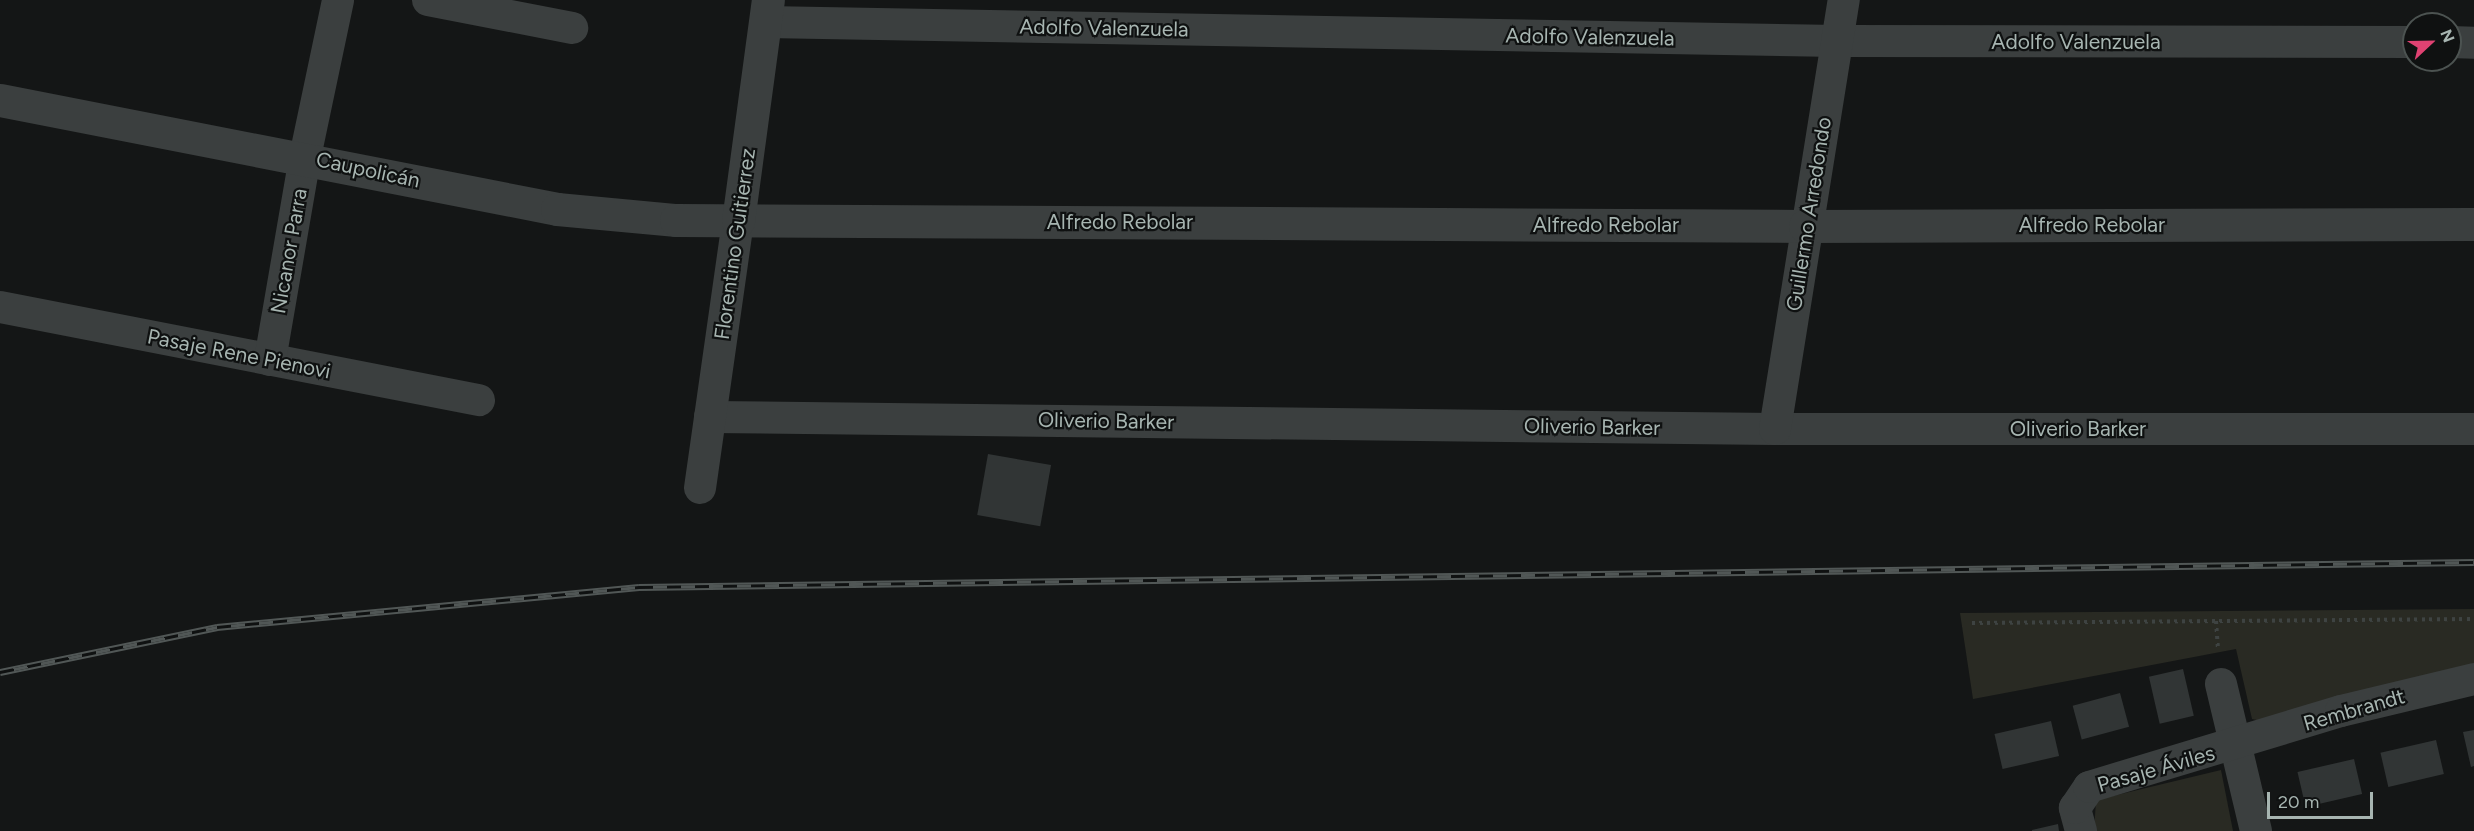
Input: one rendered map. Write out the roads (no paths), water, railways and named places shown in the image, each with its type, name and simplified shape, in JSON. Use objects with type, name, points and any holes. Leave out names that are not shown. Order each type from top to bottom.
[{"type":"street","name":"Nicanor Parra","points":[[270,360],[305,157],[338,0]]},
{"type":"street","points":[[428,0],[572,28]]},
{"type":"street","name":"Guillermo Arredondo","points":[[1775,429],[1805,226],[1844,0]]},
{"type":"street","name":"Adolfo Valenzuela","points":[[767,11],[1838,41],[2402,42]]},
{"type":"street","name":"Florentino Guitierrez","points":[[700,488],[767,11]]},
{"type":"street","name":"Caupolicán","points":[[0,100],[305,157],[557,209],[676,220],[738,221]]},
{"type":"street","name":"Alfredo Rebolar","points":[[738,221],[1805,226],[2474,224]]},
{"type":"street","name":"Pasaje Rene Pienovi","points":[[0,307],[479,400]]},
{"type":"street","name":"Oliverio Barker","points":[[710,417],[1775,429],[2474,429]]},
{"type":"street","name":"Rembrandt","points":[[2235,746],[2341,711],[2474,679]]},
{"type":"street","points":[[2221,684],[2256,831]]},
{"type":"street","name":"Pasaje Áviles","points":[[2081,831],[2075,808],[2089,787],[2235,746]]},
{"type":"railway","points":[[0,672],[217,627],[639,587],[2474,562]]}]
